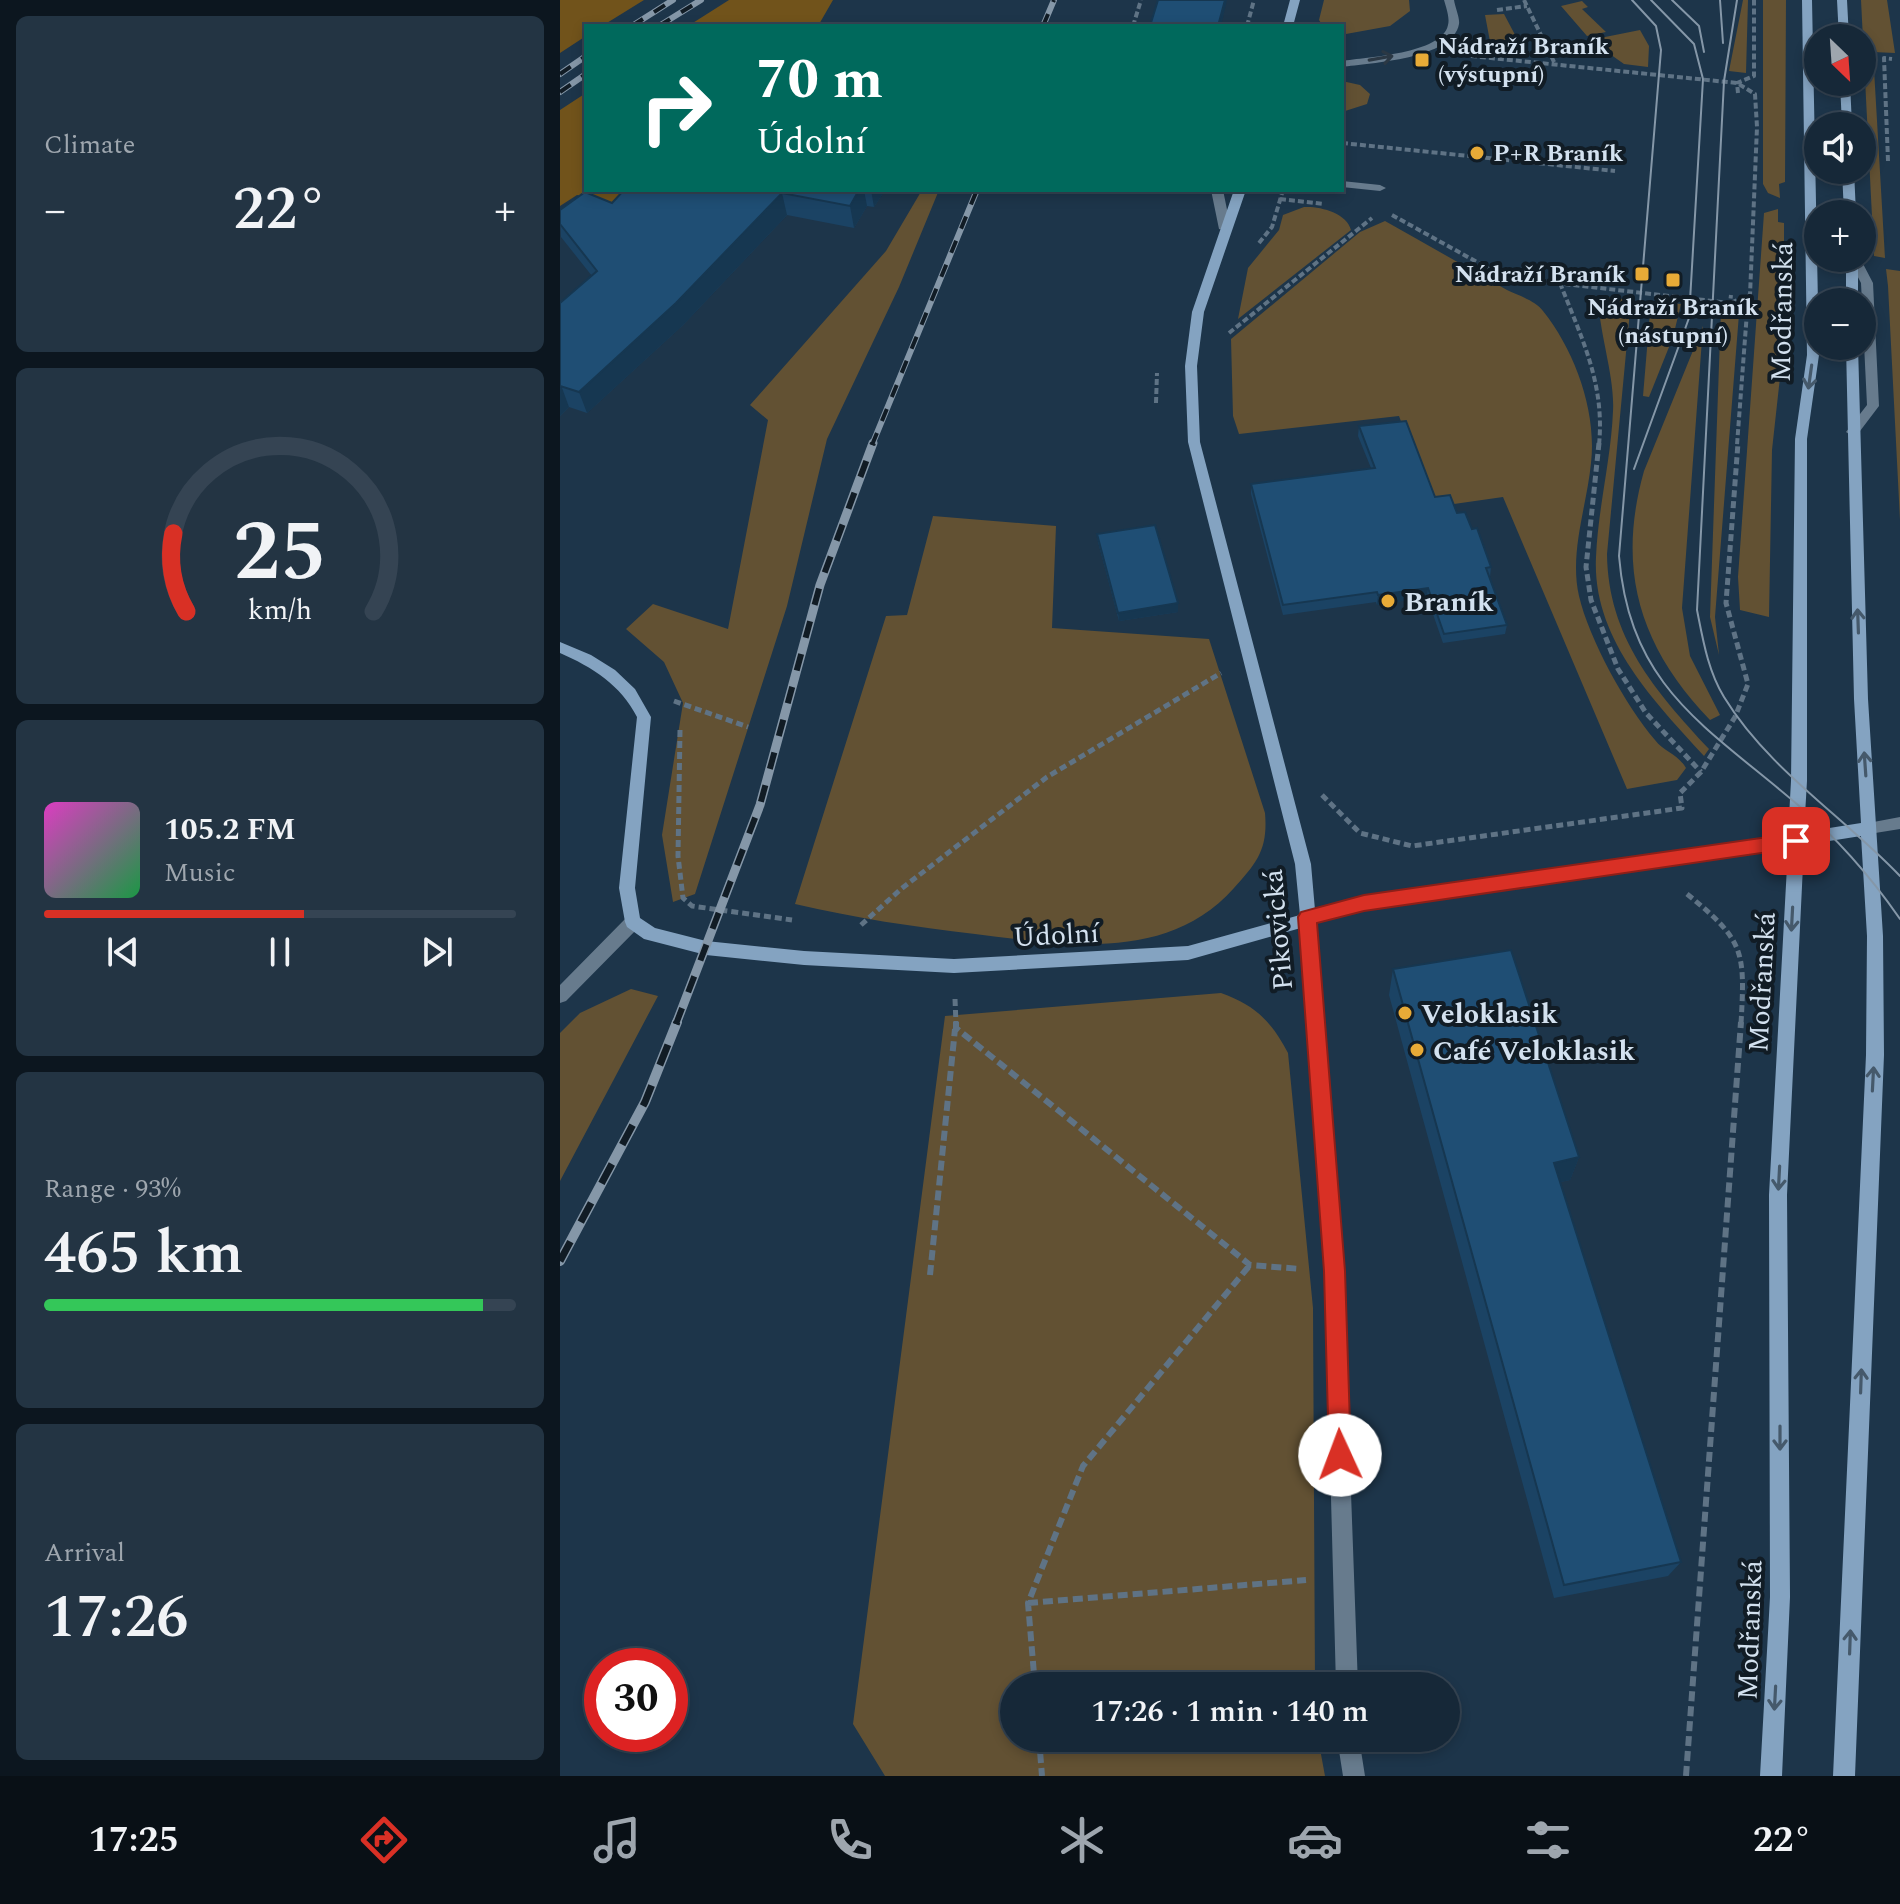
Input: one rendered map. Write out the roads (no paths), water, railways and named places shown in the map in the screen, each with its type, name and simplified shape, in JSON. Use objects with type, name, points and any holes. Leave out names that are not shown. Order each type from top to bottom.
[{"type":"main road","points":[[1289,24],[1295,0]]},
{"type":"main road","name":"Modřanská","points":[[1771,1776],[1780,1597],[1778,1195],[1796,841],[1801,679],[1801,450],[1813,355],[1807,0]]},
{"type":"main road","points":[[1842,0],[1843,24]]},
{"type":"main road","name":"Pikovická","points":[[1239,192],[1198,312],[1191,366],[1194,442],[1303,864],[1308,917]]},
{"type":"main road","points":[[1844,1776],[1875,1055],[1875,936],[1861,699],[1852,360]]},
{"type":"main road","points":[[560,647],[621,681],[635,697],[644,717],[627,888],[633,922]]},
{"type":"main road","name":"Údolní","points":[[633,922],[650,934],[706,948],[804,958],[954,966],[1188,953],[1364,903],[1869,828]]},
{"type":"street","points":[[1344,64],[1419,52],[1446,40],[1454,24],[1449,0]]},
{"type":"street","points":[[1344,184],[1380,188]]},
{"type":"street","points":[[1217,192],[1225,229]]},
{"type":"street","points":[[1852,432],[1873,406],[1867,283],[1861,272]]},
{"type":"street","points":[[1869,828],[1900,823]]},
{"type":"street","name":"Pikovická","points":[[1308,917],[1334,1271],[1346,1672]]},
{"type":"street","points":[[560,996],[633,922]]},
{"type":"street","points":[[1350,1752],[1354,1776]]},
{"type":"tram line","points":[[1632,0],[1656,26],[1661,50],[1619,556],[1626,601],[1639,639],[1656,672],[1678,700],[1840,844],[1900,919]]},
{"type":"tram line","points":[[1634,469],[1689,318],[1703,79],[1694,44],[1651,0]]},
{"type":"tram line","points":[[1672,0],[1699,26],[1704,52]]},
{"type":"tram line","points":[[1720,0],[1723,43]]},
{"type":"tram line","points":[[1737,0],[1724,81],[1697,610],[1714,677],[1742,723],[1784,769],[1900,876]]},
{"type":"railway","points":[[635,24],[673,0]]},
{"type":"railway","points":[[662,24],[701,0]]},
{"type":"railway","points":[[1044,24],[1054,0]]},
{"type":"railway","points":[[560,74],[584,57]]},
{"type":"railway","points":[[560,92],[584,75]]},
{"type":"railway","points":[[872,445],[976,192]]},
{"type":"railway","points":[[676,1024],[760,805],[820,585],[873,443]]},
{"type":"railway","points":[[560,1261],[645,1102],[677,1022]]},
{"type":"place","name":"Nádraží Braník (výstupní)","points":[[1422,60]]},
{"type":"place","name":"P+R Braník","points":[[1477,153]]},
{"type":"place","name":"Nádraží Braník","points":[[1642,274]]},
{"type":"place","name":"Nádraží Braník (nástupní)","points":[[1673,280]]},
{"type":"place","name":"Braník","points":[[1388,601]]},
{"type":"place","name":"Veloklasik","points":[[1405,1013]]},
{"type":"place","name":"Café Veloklasik","points":[[1417,1050]]}]
